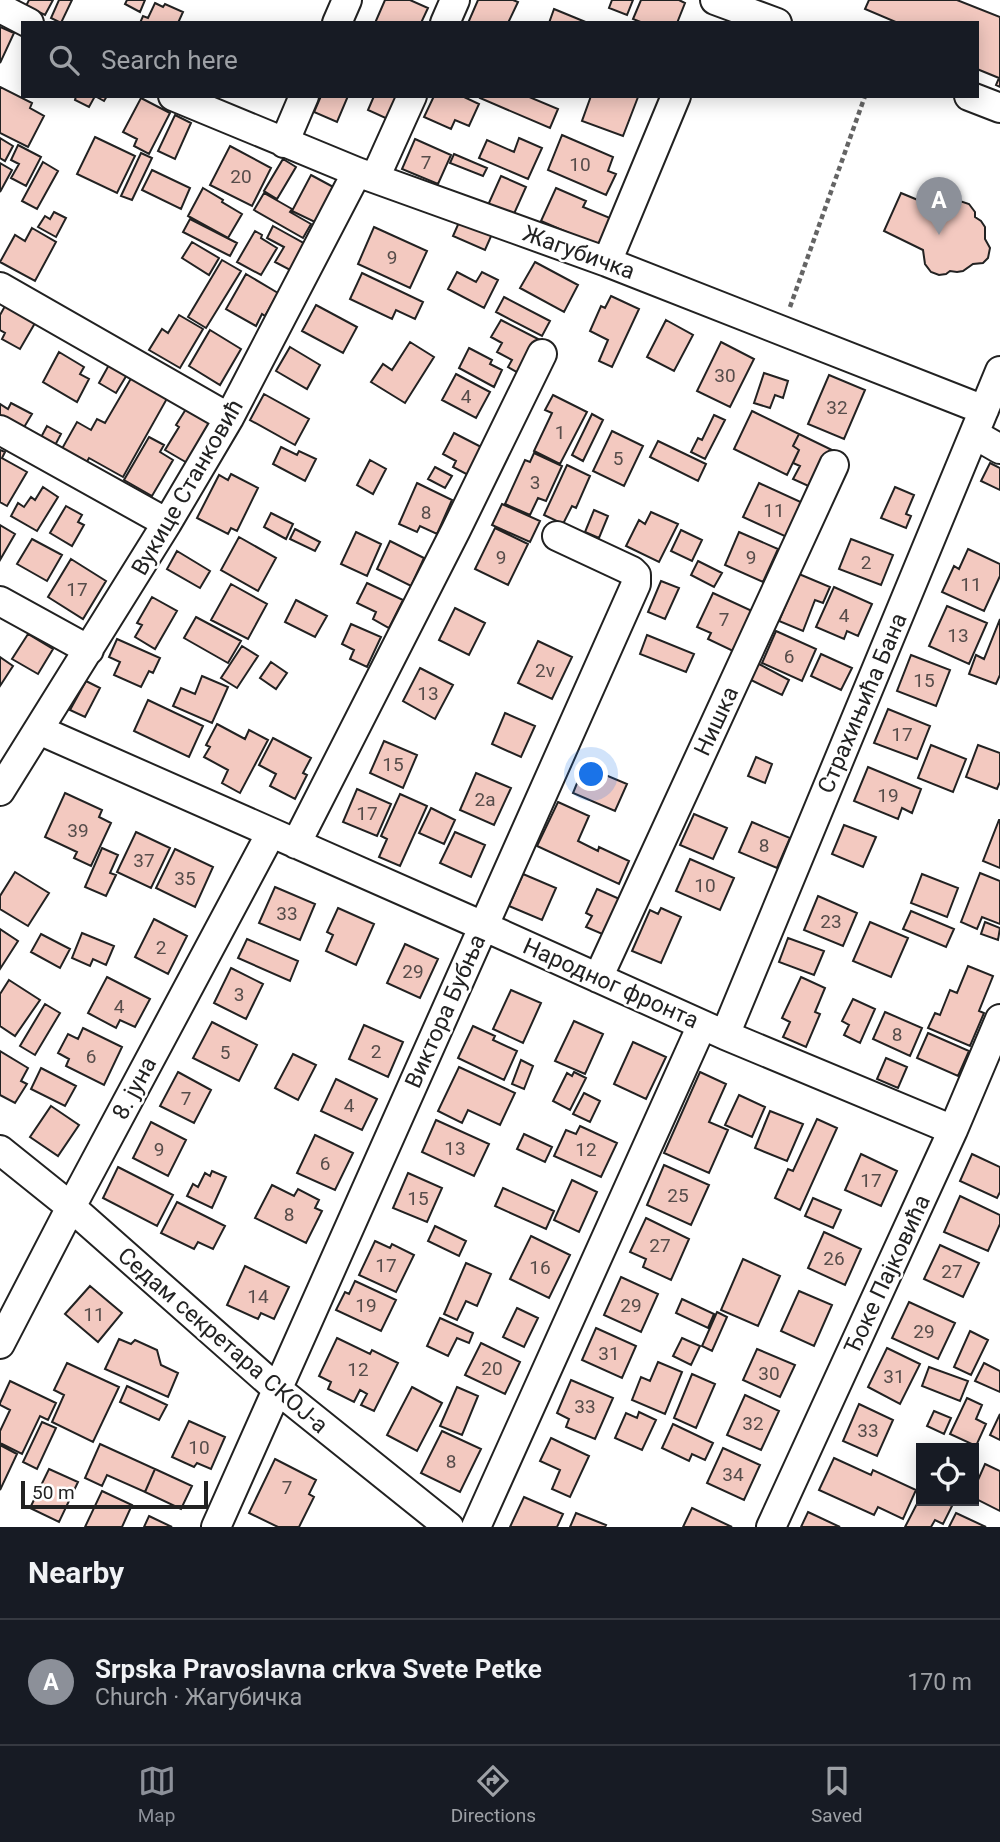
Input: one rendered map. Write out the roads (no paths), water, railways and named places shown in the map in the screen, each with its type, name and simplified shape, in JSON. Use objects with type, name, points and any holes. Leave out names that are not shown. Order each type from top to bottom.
[{"type":"street","points":[[338,21],[347,0]]},
{"type":"street","points":[[446,21],[455,0]]},
{"type":"street","points":[[707,21],[715,0],[773,21]]},
{"type":"street","points":[[779,21],[789,0]]},
{"type":"street","points":[[0,8],[25,21]]},
{"type":"street","name":"Жагубичка","points":[[178,98],[366,175],[607,262],[782,331],[979,422],[1000,449]]},
{"type":"street","points":[[284,143],[303,98]]},
{"type":"street","name":"Вукице Станковић","points":[[0,791],[167,523],[411,98]]},
{"type":"street","points":[[607,262],[675,98]]},
{"type":"street","points":[[974,98],[1000,108]]},
{"type":"street","points":[[0,287],[229,418]]},
{"type":"street","name":"8. јуна","points":[[0,1344],[71,1207],[283,839],[456,530],[542,354]]},
{"type":"street","name":"Страхињића Бана","points":[[476,1527],[713,1030],[1000,371]]},
{"type":"street","points":[[0,430],[167,523]]},
{"type":"street","name":"Нишка","points":[[598,978],[834,465]]},
{"type":"street","name":"Виктора Бубња","points":[[216,1527],[637,580],[632,571],[557,536]]},
{"type":"street","points":[[0,601],[89,650]]},
{"type":"street","name":"Народног фронта","points":[[39,730],[713,1030],[953,1130]]},
{"type":"street","name":"Ђоке Пајковића","points":[[771,1527],[997,1035]]},
{"type":"street","name":"Седам секретара СКОЈ-а","points":[[0,1150],[71,1207],[277,1390],[449,1527]]},
{"type":"place","name":"Srpska Pravoslavna crkva Svete Petke","points":[[939,235]]}]
